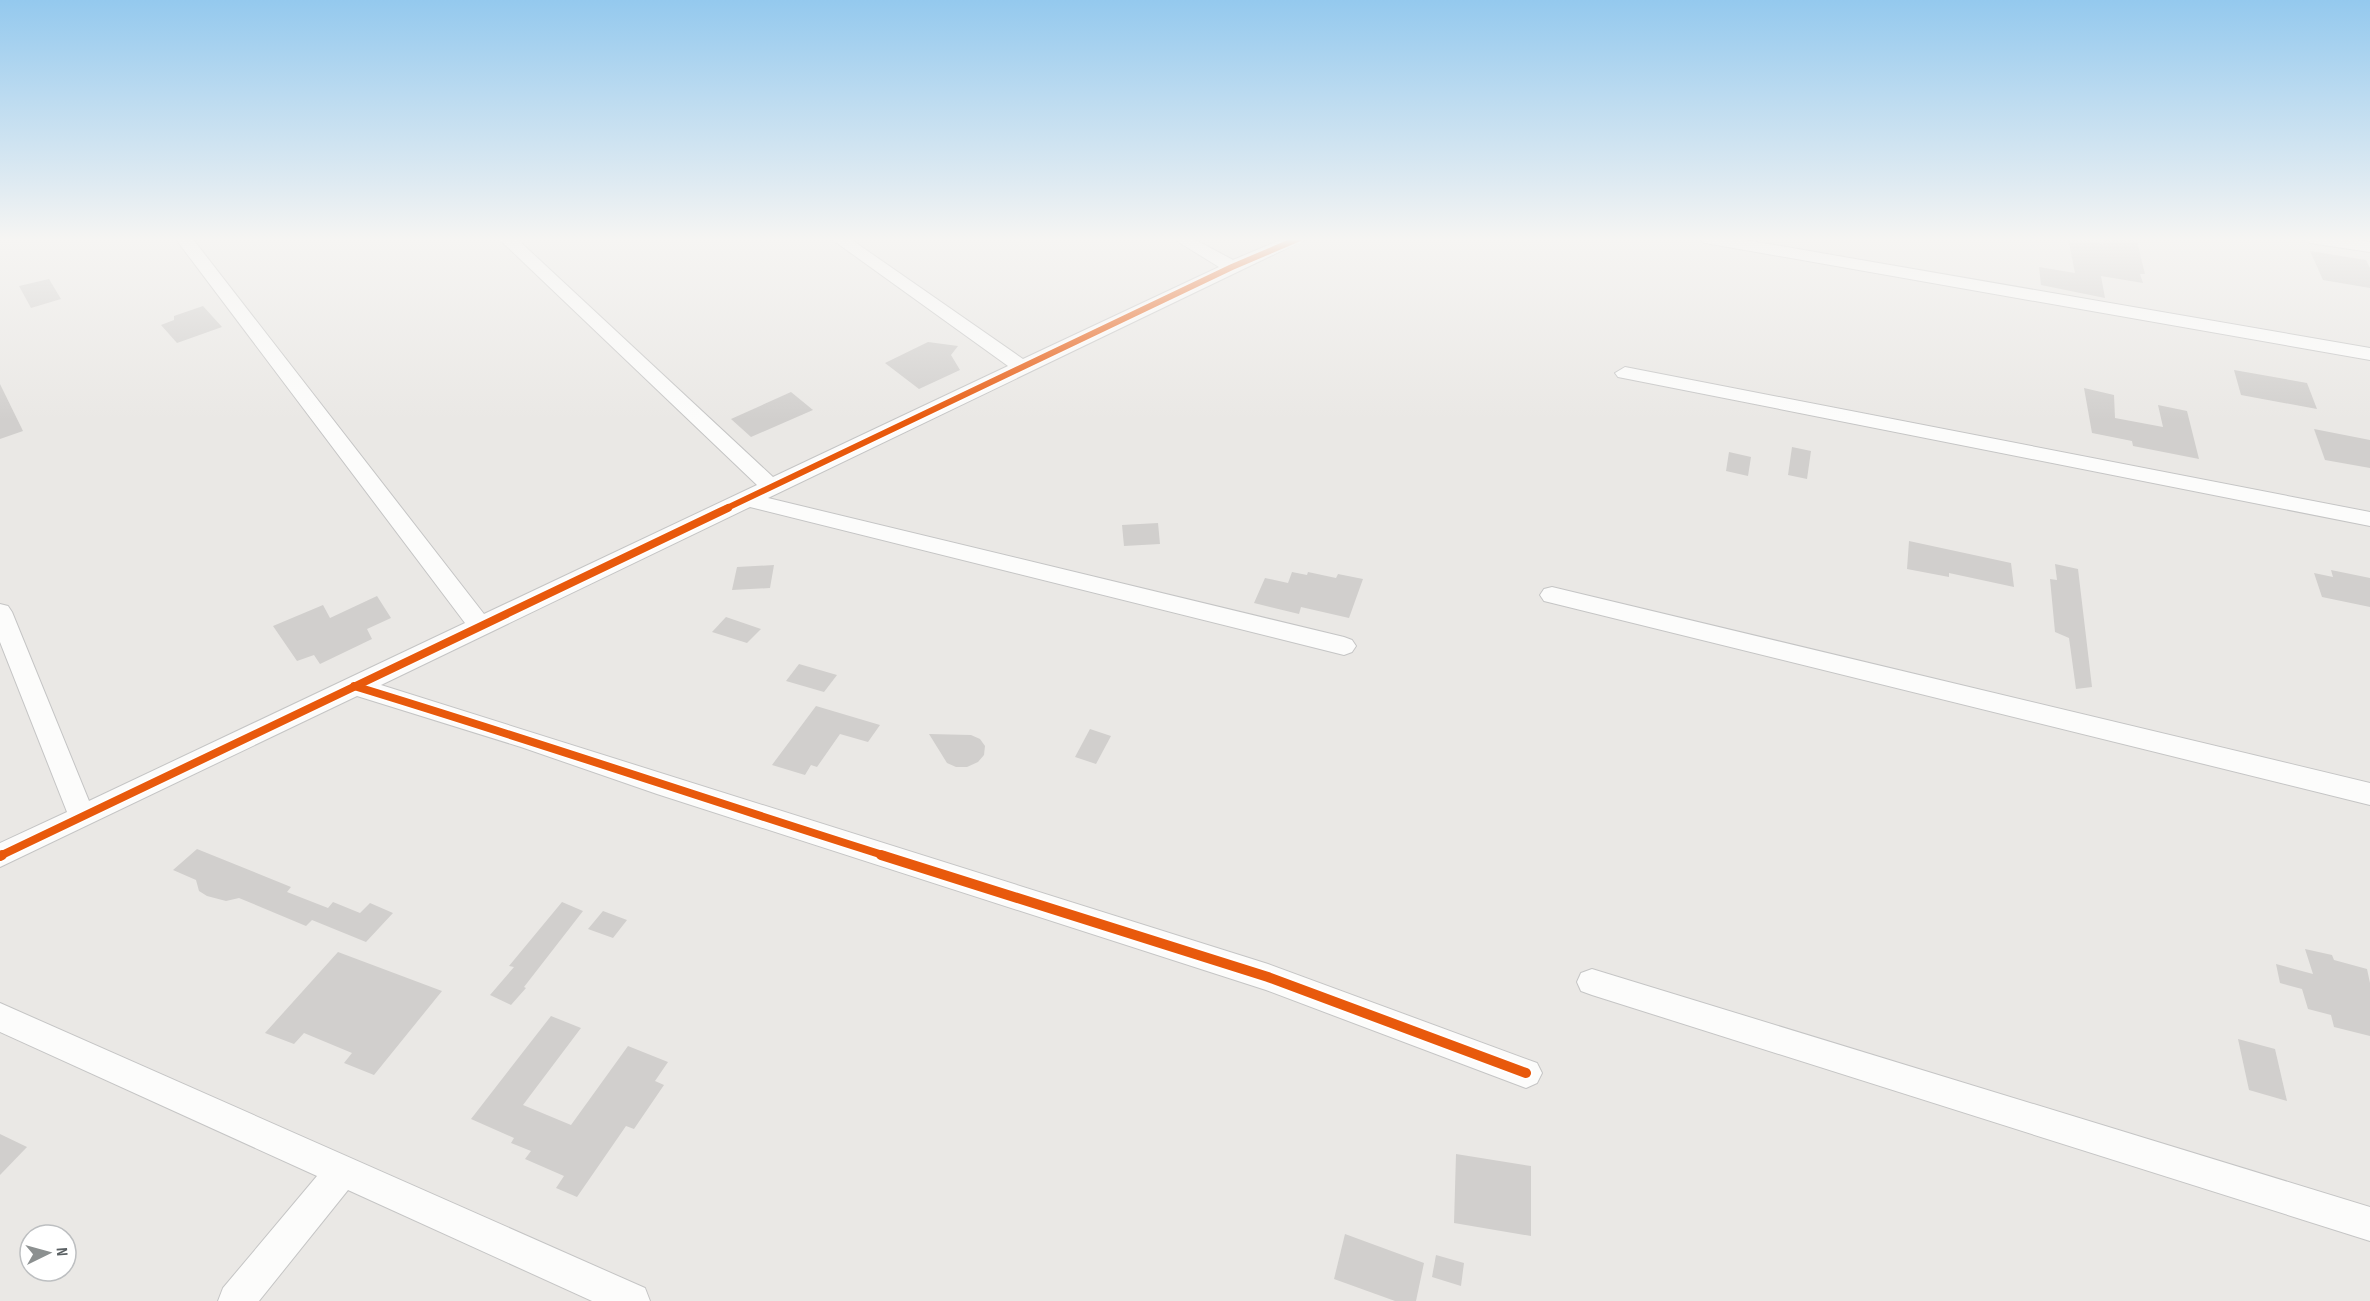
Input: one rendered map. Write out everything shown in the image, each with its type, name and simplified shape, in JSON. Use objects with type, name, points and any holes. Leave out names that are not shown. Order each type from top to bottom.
[{"type":"street","points":[[229,299],[480,626]]},
{"type":"street","points":[[571,299],[770,486]]},
{"type":"street","points":[[925,299],[1022,367]]},
{"type":"street","points":[[0,856],[1165,299]]},
{"type":"street","points":[[2053,299],[2370,354]]},
{"type":"street","points":[[1625,374],[2370,519]]},
{"type":"street","points":[[746,499],[1344,646]]},
{"type":"street","points":[[1552,595],[2370,794]]},
{"type":"street","points":[[0,612],[82,816]]},
{"type":"street","points":[[354,686],[528,739],[657,784],[1268,977],[1526,1073]]},
{"type":"street","points":[[1592,982],[1698,1013],[2370,1224]]},
{"type":"street","points":[[0,1017],[632,1301]]},
{"type":"street","points":[[236,1301],[344,1170]]},
{"type":"building","points":[[26,299],[61,299],[31,308]]},
{"type":"building","points":[[203,306],[222,327],[177,343],[161,325],[174,320],[174,316]]},
{"type":"building","points":[[928,342],[958,346],[951,355],[960,370],[919,389],[885,363]]},
{"type":"building","points":[[2234,370],[2307,383],[2317,409],[2241,395]]},
{"type":"building","points":[[0,384],[23,431],[0,439]]},
{"type":"building","points":[[2084,388],[2114,395],[2115,418],[2163,427],[2158,405],[2187,411],[2199,459],[2133,446],[2132,441],[2092,433]]},
{"type":"building","points":[[791,392],[813,410],[751,437],[731,419]]},
{"type":"building","points":[[2314,429],[2370,440],[2370,468],[2325,460]]},
{"type":"building","points":[[1792,447],[1811,451],[1807,479],[1788,475]]},
{"type":"building","points":[[1729,452],[1751,457],[1748,476],[1726,471]]},
{"type":"building","points":[[1158,523],[1160,544],[1124,546],[1122,525]]},
{"type":"building","points":[[1909,541],[2011,563],[2014,587],[1949,573],[1949,577],[1907,569]]},
{"type":"building","points":[[2055,564],[2078,569],[2092,687],[2076,689],[2069,638],[2055,632],[2050,579],[2057,580]]},
{"type":"building","points":[[774,565],[770,588],[732,590],[737,567]]},
{"type":"building","points":[[2331,570],[2370,578],[2370,607],[2322,597],[2314,573],[2333,577]]},
{"type":"building","points":[[1292,572],[1307,575],[1308,572],[1336,578],[1338,574],[1363,579],[1349,618],[1301,607],[1299,614],[1254,603],[1265,578],[1288,583]]},
{"type":"building","points":[[377,596],[391,618],[367,629],[372,639],[320,664],[314,655],[297,661],[273,626],[323,605],[330,618]]},
{"type":"building","points":[[726,617],[761,629],[747,643],[712,632]]},
{"type":"building","points":[[799,664],[837,675],[824,692],[786,681]]},
{"type":"building","points":[[816,706],[880,725],[868,742],[840,734],[817,767],[811,765],[805,775],[772,765]]},
{"type":"building","points":[[1090,729],[1111,736],[1096,764],[1075,757]]},
{"type":"building","points":[[929,734],[971,735],[980,739],[985,746],[984,755],[978,762],[967,767],[956,767],[947,763]]},
{"type":"building","points":[[197,849],[291,887],[287,892],[328,908],[333,902],[360,913],[370,903],[393,913],[366,942],[312,920],[306,926],[239,898],[226,901],[207,896],[199,891],[196,880],[173,870]]},
{"type":"building","points":[[562,902],[583,911],[524,987],[526,988],[511,1005],[490,995],[514,967],[509,966]]},
{"type":"building","points":[[603,911],[627,920],[613,938],[588,929]]},
{"type":"building","points":[[2305,949],[2332,955],[2334,960],[2367,969],[2370,983],[2370,1036],[2334,1027],[2331,1015],[2308,1009],[2302,989],[2280,983],[2276,964],[2313,974]]},
{"type":"building","points":[[338,952],[442,991],[374,1075],[344,1063],[352,1053],[304,1033],[294,1044],[265,1033]]},
{"type":"building","points":[[551,1016],[581,1028],[523,1105],[571,1125],[628,1046],[668,1062],[655,1081],[664,1085],[634,1129],[626,1126],[577,1197],[556,1188],[564,1176],[525,1159],[531,1151],[511,1143],[514,1138],[471,1119]]},
{"type":"building","points":[[2238,1039],[2275,1049],[2287,1101],[2249,1090]]},
{"type":"building","points":[[0,1134],[27,1147],[0,1175]]},
{"type":"building","points":[[1456,1154],[1531,1166],[1531,1236],[1454,1223]]},
{"type":"building","points":[[1345,1234],[1424,1263],[1416,1301],[1395,1301],[1334,1279]]},
{"type":"building","points":[[1436,1255],[1464,1263],[1461,1286],[1432,1277]]},
{"type":"cycle path","points":[[0,856],[1166,299]]},
{"type":"cycle path","points":[[354,686],[528,739],[657,784],[1268,977],[1526,1073]]}]
